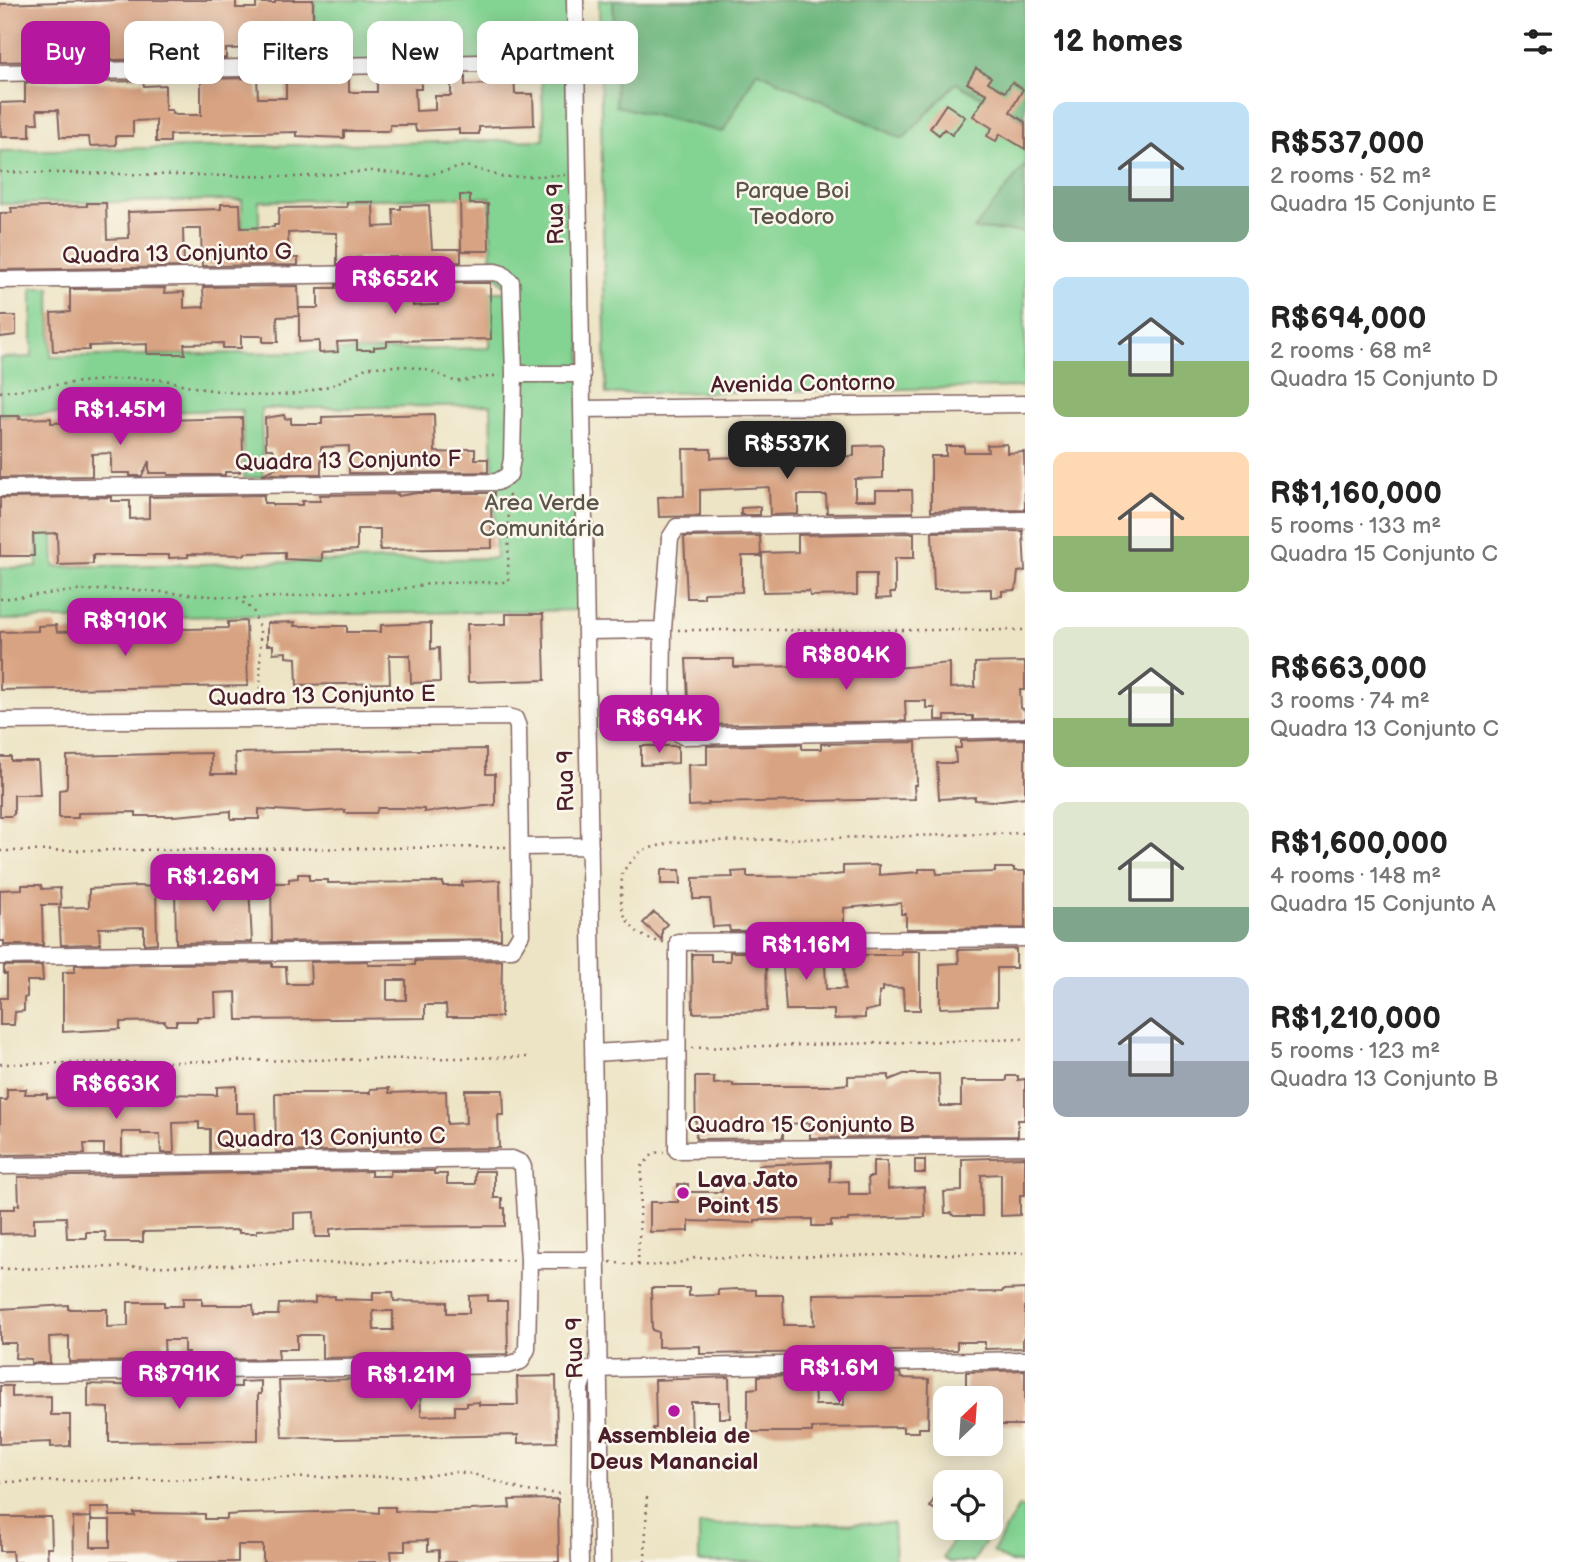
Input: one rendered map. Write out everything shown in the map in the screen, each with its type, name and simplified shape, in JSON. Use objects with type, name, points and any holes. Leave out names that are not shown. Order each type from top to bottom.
[{"type":"street","name":"Rua 9","points":[[575,0],[575,21]]},
{"type":"street","points":[[0,72],[477,63]]},
{"type":"street","name":"Rua 9","points":[[576,84],[602,1562]]},
{"type":"street","name":"Quadra 13 Conjunto G","points":[[0,280],[495,272],[508,277],[511,282],[514,374]]},
{"type":"street","points":[[509,474],[512,459],[514,374],[582,374]]},
{"type":"street","name":"Avenida Contorno","points":[[582,410],[1025,404]]},
{"type":"street","name":"Quadra 13 Conjunto F","points":[[0,488],[497,482],[509,474]]},
{"type":"street","points":[[1025,520],[680,526],[673,531],[670,538],[663,631],[662,714],[669,728],[683,736],[1025,729]]},
{"type":"street","points":[[586,631],[663,631]]},
{"type":"street","name":"Quadra 13 Conjunto E","points":[[0,722],[495,717],[514,719],[518,727],[521,847]]},
{"type":"street","points":[[0,956],[512,949],[521,934],[521,847],[590,846]]},
{"type":"street","points":[[678,942],[1025,938]]},
{"type":"street","name":"Quadra 15 Conjunto B","points":[[678,942],[677,1150],[1025,1146]]},
{"type":"street","points":[[593,1053],[677,1048]]},
{"type":"street","name":"Quadra 13 Conjunto C","points":[[0,1166],[512,1158],[523,1167],[529,1260],[527,1349],[521,1360],[507,1365],[0,1374]]},
{"type":"street","points":[[529,1260],[597,1261]]},
{"type":"street","points":[[580,1562],[580,1388],[586,1372],[598,1368],[1025,1360]]},
{"type":"street","points":[[581,1463],[600,1461]]},
{"type":"path","points":[[0,172],[298,177],[372,171],[424,176],[466,166],[502,177],[578,174]]},
{"type":"path","points":[[0,392],[136,378],[263,396],[297,394],[333,385],[368,367],[405,366],[431,371],[456,382],[514,374]]},
{"type":"path","points":[[0,598],[124,589],[147,593],[205,594],[237,598],[281,597],[343,592],[389,592],[434,583],[509,582],[509,474]]},
{"type":"path","points":[[237,598],[253,610],[260,631],[262,719]]},
{"type":"path","points":[[663,631],[1025,629]]},
{"type":"path","points":[[678,942],[652,942],[632,927],[622,907],[622,872],[642,850],[674,842],[1025,833]]},
{"type":"path","points":[[0,851],[521,847]]},
{"type":"path","points":[[677,1048],[1025,1039]]},
{"type":"path","points":[[0,1064],[531,1057]]},
{"type":"path","points":[[638,1266],[642,1166],[654,1153],[677,1150]]},
{"type":"path","points":[[597,1261],[638,1266],[679,1264],[695,1258],[1025,1254]]},
{"type":"path","points":[[0,1269],[529,1260]]},
{"type":"path","points":[[0,1482],[425,1476],[454,1472],[526,1490],[578,1495]]},
{"type":"path","points":[[645,1562],[648,1493]]},
{"type":"green space","points":[[314,0],[575,0],[575,21],[477,21],[477,63],[463,63],[463,21],[367,21],[367,65],[353,65],[353,21],[315,21]]},
{"type":"green space","name":"Parque Boi Teodoro","points":[[599,0],[766,0],[1025,80],[1025,387],[606,394],[600,84],[638,84],[638,21],[599,21]]},
{"type":"green space","points":[[613,0],[1025,0],[1025,121],[956,83],[903,139],[757,71],[723,132],[616,106],[615,84],[638,84],[638,21],[614,21]]},
{"type":"green space","name":"Area Verde Comunitária","points":[[542,84],[577,84],[586,610],[0,620],[0,568],[37,567],[36,499],[52,499],[54,567],[496,558],[494,482],[507,474],[493,473],[491,405],[261,409],[263,477],[244,478],[242,410],[0,415],[0,358],[32,357],[32,288],[50,288],[51,357],[490,348],[489,292],[511,292],[492,272],[490,197],[259,201],[259,275],[242,276],[242,200],[0,204],[0,151],[544,140]]},
{"type":"green space","points":[[1025,165],[1025,232],[974,229]]},
{"type":"green space","points":[[1019,1506],[1025,1510],[1025,1562],[1009,1562],[993,1552],[1000,1540],[1003,1540],[1003,1534]]},
{"type":"green space","points":[[893,1523],[895,1562],[699,1562],[699,1525]]},
{"type":"green space","points":[[953,1540],[987,1540],[973,1562],[950,1562],[943,1558]]},
{"type":"building","points":[[236,0],[236,8],[256,8],[256,3],[275,3],[275,0],[313,0],[313,21],[238,21],[238,49],[226,49],[224,58],[224,21],[124,21],[124,60],[110,60],[110,21],[21,21],[21,62],[0,62],[0,4]]},
{"type":"building","points":[[976,68],[991,77],[988,82],[1005,92],[1012,82],[1023,89],[1010,112],[1025,122],[1025,149],[1000,134],[996,141],[987,136],[992,128],[973,116],[987,94],[967,83]]},
{"type":"building","points":[[463,74],[465,85],[515,84],[515,94],[533,94],[534,125],[479,127],[479,134],[459,134],[459,129],[416,131],[415,125],[390,125],[390,131],[344,131],[344,138],[297,136],[297,132],[170,135],[170,142],[156,142],[156,120],[133,121],[133,136],[116,136],[116,145],[90,146],[89,137],[60,137],[58,110],[37,110],[38,123],[30,123],[30,137],[1,137],[0,103],[25,102],[25,84],[110,84],[110,82],[124,81],[124,84],[144,86],[165,85],[165,110],[172,110],[172,114],[177,115],[201,115],[201,84],[224,84],[224,79],[238,78],[238,84],[257,84],[258,98],[286,98],[286,84],[349,84],[349,92],[377,92],[377,84],[421,84],[421,89],[415,89],[416,111],[435,110],[435,96],[451,96],[451,84],[463,84]]},
{"type":"building","points":[[946,104],[965,117],[952,135],[944,129],[939,135],[930,128]]},
{"type":"building","points":[[460,195],[470,195],[470,204],[488,204],[489,251],[461,251]]},
{"type":"building","points":[[347,202],[373,202],[374,227],[394,226],[393,209],[429,205],[432,249],[461,249],[461,262],[397,263],[397,257],[357,258],[357,264],[337,264],[337,233],[308,232],[288,233],[289,258],[298,258],[298,265],[202,266],[201,229],[183,229],[184,267],[0,270],[0,213],[12,213],[11,208],[106,203],[107,239],[129,238],[128,212],[221,209],[221,204],[240,204],[241,228],[274,227],[278,225],[279,208],[347,207]]},
{"type":"building","points":[[438,283],[490,283],[491,339],[387,341],[387,346],[374,347],[374,350],[357,350],[357,341],[337,342],[338,352],[319,353],[319,341],[299,342],[299,308],[318,308],[318,288],[336,288],[336,285],[413,284],[413,306],[438,305]]},
{"type":"building","points":[[298,286],[299,316],[277,317],[278,342],[263,342],[263,336],[241,336],[241,348],[223,348],[223,343],[184,344],[185,354],[147,354],[147,344],[89,346],[89,350],[53,351],[51,313],[70,312],[70,289],[165,288],[164,293],[184,292],[184,308],[204,307],[203,287]]},
{"type":"building","points":[[0,316],[16,316],[16,335],[0,337]]},
{"type":"building","points":[[434,414],[435,452],[463,453],[463,449],[475,449],[475,459],[488,459],[488,472],[349,473],[349,446],[321,447],[321,474],[262,474],[280,467],[273,449],[266,449],[265,418],[284,415],[285,419],[291,418],[291,424],[322,424],[322,417]]},
{"type":"building","points":[[0,416],[20,416],[19,419],[51,418],[51,423],[242,418],[243,454],[240,455],[240,472],[225,472],[225,475],[149,473],[149,461],[142,476],[130,476],[130,473],[111,473],[111,453],[92,454],[92,476],[0,478]]},
{"type":"building","points":[[1007,444],[1007,453],[1024,452],[1025,510],[931,511],[931,456],[946,456],[946,446],[964,446],[964,452],[988,452],[987,445]]},
{"type":"building","points":[[883,445],[883,478],[855,479],[855,500],[876,500],[876,490],[912,490],[913,512],[827,513],[826,495],[798,495],[798,514],[770,515],[769,487],[700,490],[700,516],[659,517],[658,497],[684,496],[683,449],[711,449],[711,458],[742,457],[742,453],[767,453],[767,458],[801,457],[801,453],[814,453],[815,456],[823,457],[854,456],[854,446]]},
{"type":"building","points":[[417,493],[494,493],[494,501],[491,501],[492,548],[380,550],[380,529],[357,529],[357,550],[322,552],[322,561],[285,559],[285,552],[245,555],[188,554],[188,557],[169,558],[169,555],[93,555],[93,564],[58,565],[57,533],[33,534],[34,556],[0,556],[0,498],[111,497],[111,501],[130,501],[130,519],[149,518],[149,497],[264,495],[264,503],[302,505],[302,501],[320,501],[320,495],[398,496]]},
{"type":"building","points":[[760,507],[760,515],[741,515],[741,508]]},
{"type":"building","points":[[1023,531],[1025,571],[1018,572],[1016,590],[1002,591],[1002,596],[991,597],[991,589],[934,590],[932,532]]},
{"type":"building","points":[[914,533],[914,558],[895,558],[895,593],[890,593],[891,598],[876,599],[876,574],[857,574],[857,595],[810,596],[809,591],[763,592],[762,553],[798,552],[798,535]]},
{"type":"building","points":[[760,536],[761,556],[742,556],[742,592],[704,593],[704,598],[687,598],[684,537]]},
{"type":"building","points":[[506,614],[543,614],[545,680],[468,682],[467,624],[506,624]]},
{"type":"building","points":[[132,620],[170,620],[170,628],[189,629],[228,628],[228,622],[246,621],[248,686],[0,690],[0,632],[38,631],[38,626],[56,625],[57,632],[132,630]]},
{"type":"building","points":[[295,622],[294,626],[347,626],[347,632],[381,632],[381,625],[431,623],[431,649],[439,648],[440,682],[411,683],[410,655],[389,655],[390,683],[297,685],[296,658],[286,657],[286,652],[273,653],[273,645],[267,645],[267,623]]},
{"type":"building","points":[[858,656],[858,665],[896,664],[896,668],[950,663],[950,688],[975,687],[975,663],[1025,662],[1025,690],[1020,690],[1025,719],[973,720],[973,716],[945,716],[945,720],[935,720],[935,708],[926,708],[926,701],[905,701],[906,721],[700,725],[700,719],[689,719],[686,659],[734,659],[734,667],[821,666],[821,661],[839,661],[839,657]]},
{"type":"building","points":[[1025,739],[1025,797],[994,801],[975,800],[975,797],[939,799],[937,763],[956,763],[955,748],[961,748],[961,741]]},
{"type":"building","points":[[916,742],[915,799],[708,803],[689,806],[688,765],[707,764],[707,746],[802,744],[802,749],[821,749],[821,744]]},
{"type":"building","points":[[641,746],[678,746],[678,763],[641,765]]},
{"type":"building","points":[[486,749],[486,774],[495,774],[495,805],[424,812],[424,809],[378,808],[376,813],[259,809],[259,819],[231,819],[231,811],[174,816],[136,816],[136,812],[78,813],[78,818],[59,818],[59,790],[66,789],[67,785],[67,756],[211,753],[211,774],[236,774],[235,753]]},
{"type":"building","points":[[0,757],[11,757],[11,761],[38,761],[40,795],[14,795],[14,814],[11,816],[0,816]]},
{"type":"building","points":[[879,865],[879,875],[919,872],[919,869],[936,869],[937,874],[995,872],[995,868],[1025,871],[1025,928],[906,929],[906,914],[901,914],[901,903],[844,908],[844,930],[730,931],[729,926],[713,927],[710,899],[693,899],[693,878],[733,877],[732,872],[747,871],[747,877],[825,876],[843,874],[843,866]]},
{"type":"building","points":[[661,870],[680,870],[681,884],[661,884]]},
{"type":"building","points":[[298,874],[309,874],[309,880],[328,880],[328,883],[443,882],[443,886],[462,886],[462,882],[500,880],[501,939],[272,942],[271,883],[289,883],[289,879],[298,878]]},
{"type":"building","points":[[22,885],[41,885],[42,889],[60,888],[61,905],[42,905],[43,945],[4,945],[4,941],[0,941],[0,890],[22,889]]},
{"type":"building","points":[[175,886],[249,886],[252,942],[176,943]]},
{"type":"building","points":[[156,887],[157,943],[144,944],[144,927],[99,928],[100,944],[61,945],[59,908],[89,907],[89,889]]},
{"type":"building","points":[[654,912],[667,924],[662,930],[662,940],[643,923]]},
{"type":"building","points":[[1016,949],[1016,968],[997,968],[997,1006],[940,1008],[940,964],[959,963],[958,950]]},
{"type":"building","points":[[844,951],[863,952],[863,955],[901,955],[901,951],[920,951],[920,1010],[904,1010],[903,988],[883,987],[883,991],[879,992],[879,1008],[865,1011],[865,1018],[834,1019],[834,1010],[786,1010],[782,953],[766,953],[767,1011],[693,1013],[692,954],[711,954],[711,961],[730,961],[730,952]],"holes":[[[844,962],[845,989],[826,989],[825,963]]]},
{"type":"building","points":[[502,960],[501,1017],[447,1017],[446,1005],[425,1005],[425,1018],[237,1020],[236,992],[215,993],[216,1017],[176,1021],[176,1025],[166,1025],[165,1021],[120,1022],[120,1029],[63,1032],[63,972],[75,972],[75,965],[272,963],[272,967],[286,967],[287,984],[311,984],[310,962],[368,961],[368,965],[415,965],[415,961]],"holes":[[[387,980],[406,980],[406,1000],[387,1000]]]},
{"type":"building","points":[[4,966],[42,966],[43,981],[27,981],[24,1011],[15,1012],[14,1025],[0,1025],[0,998],[7,998],[7,974],[4,974]]},
{"type":"building","points":[[904,1074],[939,1074],[940,1106],[961,1106],[961,1081],[1005,1081],[1007,1076],[1018,1076],[1018,1080],[1025,1079],[1025,1114],[1024,1120],[1018,1120],[1018,1136],[810,1138],[810,1123],[783,1124],[783,1138],[696,1139],[695,1077],[714,1077],[714,1084],[733,1083],[733,1086],[829,1086],[848,1084],[848,1076],[889,1075],[889,1080]]},
{"type":"building","points":[[236,1086],[236,1113],[255,1113],[256,1133],[252,1135],[252,1144],[237,1146],[237,1152],[210,1153],[210,1129],[199,1129],[199,1122],[173,1123],[174,1153],[161,1153],[160,1134],[122,1132],[122,1154],[104,1154],[104,1144],[84,1144],[85,1154],[0,1155],[0,1100],[7,1100],[7,1089],[26,1089],[25,1094],[47,1094],[47,1098],[64,1097],[64,1089],[102,1089],[121,1097],[159,1097],[159,1094],[217,1095],[217,1087]]},
{"type":"building","points":[[389,1088],[389,1093],[446,1091],[447,1124],[466,1123],[465,1090],[503,1090],[504,1115],[498,1115],[499,1148],[276,1152],[275,1093],[370,1093],[370,1089]]},
{"type":"building","points":[[1025,1157],[1025,1195],[1020,1195],[1020,1215],[1001,1216],[1001,1174],[981,1175],[982,1216],[954,1216],[945,1213],[944,1192],[962,1191],[962,1159]]},
{"type":"building","points":[[915,1160],[925,1160],[925,1173],[915,1173]]},
{"type":"building","points":[[873,1161],[887,1161],[888,1189],[924,1187],[925,1217],[848,1219],[831,1221],[831,1226],[812,1226],[812,1219],[755,1220],[755,1223],[689,1221],[689,1231],[650,1232],[650,1202],[678,1202],[678,1184],[688,1184],[688,1192],[722,1192],[722,1180],[739,1180],[739,1184],[759,1184],[759,1165],[830,1162],[830,1182],[849,1181],[849,1194],[869,1194],[868,1177],[873,1177]]},
{"type":"building","points":[[371,1171],[371,1176],[390,1176],[390,1171],[434,1171],[434,1174],[447,1174],[447,1184],[475,1184],[475,1171],[494,1171],[494,1198],[502,1198],[505,1226],[353,1227],[330,1229],[330,1237],[315,1237],[314,1212],[294,1213],[294,1229],[257,1230],[257,1233],[239,1233],[239,1230],[143,1232],[143,1242],[106,1242],[105,1232],[86,1232],[86,1238],[67,1238],[66,1217],[34,1218],[34,1233],[0,1234],[0,1209],[15,1209],[15,1205],[19,1205],[18,1177]]},
{"type":"building","points":[[651,1288],[689,1288],[689,1296],[718,1295],[718,1290],[737,1289],[756,1290],[756,1295],[783,1295],[784,1325],[814,1325],[813,1294],[1002,1292],[1025,1289],[1025,1338],[1023,1348],[985,1349],[985,1342],[957,1342],[957,1350],[700,1354],[700,1346],[658,1347],[658,1332],[652,1330]]},
{"type":"building","points":[[373,1292],[393,1292],[394,1301],[447,1302],[447,1313],[469,1313],[469,1296],[488,1295],[488,1301],[507,1301],[508,1354],[322,1358],[322,1335],[297,1335],[297,1349],[278,1349],[279,1359],[188,1360],[188,1352],[184,1352],[184,1340],[164,1340],[165,1361],[69,1362],[69,1336],[49,1337],[50,1363],[31,1363],[31,1359],[15,1358],[16,1343],[0,1343],[0,1309],[68,1305],[68,1309],[107,1309],[107,1327],[128,1326],[128,1302],[164,1302],[164,1306],[183,1306],[183,1298],[202,1298],[202,1305],[253,1305],[254,1315],[278,1315],[279,1304],[315,1303],[315,1297],[373,1300]],"holes":[[[373,1311],[393,1311],[393,1330],[374,1330]]]},
{"type":"building","points":[[1025,1370],[1025,1425],[1003,1425],[1003,1386],[966,1386],[966,1372]]},
{"type":"building","points":[[900,1373],[901,1378],[929,1379],[928,1428],[919,1428],[919,1432],[903,1432],[903,1427],[748,1432],[748,1389],[758,1388],[758,1376],[801,1375],[802,1385],[814,1385],[815,1405],[844,1405],[843,1381],[872,1380],[872,1374]]},
{"type":"building","points":[[556,1376],[557,1442],[518,1443],[518,1435],[337,1439],[282,1437],[279,1381],[365,1379],[365,1388],[393,1388],[393,1378],[404,1377],[404,1386],[420,1385],[421,1416],[455,1415],[455,1406],[467,1406],[467,1403],[518,1405],[517,1377]]},
{"type":"building","name":"Assembleia de Deus Manancial","points":[[729,1377],[730,1418],[719,1418],[719,1402],[691,1402],[692,1440],[654,1441],[655,1380]]},
{"type":"building","points":[[261,1381],[261,1394],[258,1394],[258,1440],[109,1442],[109,1408],[88,1407],[88,1384],[145,1386],[145,1383],[222,1382],[222,1387],[241,1387],[241,1382]]},
{"type":"building","points":[[0,1386],[12,1386],[12,1397],[51,1396],[51,1415],[70,1415],[70,1446],[51,1447],[51,1442],[0,1444]]},
{"type":"building","points":[[558,1499],[559,1562],[439,1562],[439,1550],[428,1551],[428,1540],[405,1541],[405,1551],[391,1551],[392,1562],[263,1562],[263,1545],[238,1545],[238,1562],[74,1562],[73,1518],[91,1517],[90,1508],[110,1508],[110,1516],[135,1516],[134,1513],[205,1514],[205,1519],[227,1519],[227,1515],[243,1514],[357,1511],[379,1513],[379,1507],[395,1507],[395,1511],[431,1512],[510,1508],[509,1500]],"holes":[[[91,1520],[110,1520],[110,1547],[91,1547]]]},
{"type":"building","points":[[0,1517],[51,1517],[52,1548],[47,1548],[48,1562],[13,1562],[12,1551],[0,1551]]},
{"type":"place","name":"Lava Jato Point 15","points":[[683,1193]]},
{"type":"place","name":"Assembleia de Deus Manancial","points":[[674,1411]]}]
